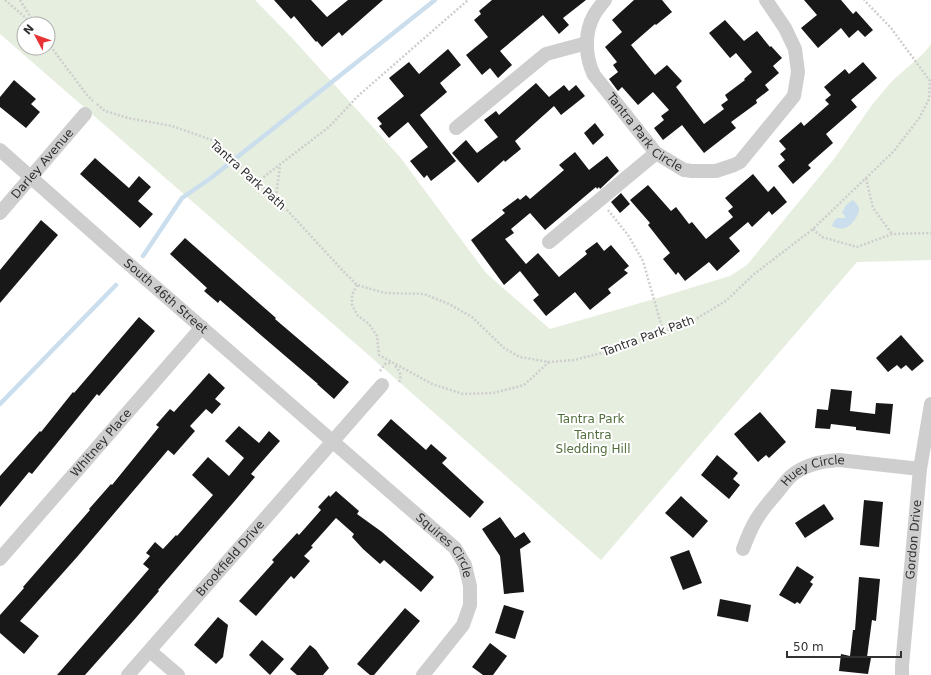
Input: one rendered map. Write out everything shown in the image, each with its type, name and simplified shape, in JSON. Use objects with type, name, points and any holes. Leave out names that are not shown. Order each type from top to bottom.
[{"type":"street","name":"Tantra Park Circle","points":[[605,0],[594,15],[588,31],[587,53],[594,75],[656,153],[684,170],[692,171],[716,171],[740,162],[794,96],[798,72],[795,49],[785,28],[766,0]]},
{"type":"street","points":[[456,128],[546,54],[587,43]]},
{"type":"street","name":"Darley Avenue","points":[[0,213],[85,114]]},
{"type":"street","name":"South 46th Street","points":[[0,150],[332,442]]},
{"type":"street","points":[[549,242],[656,153]]},
{"type":"street","name":"Whitney Place","points":[[0,559],[202,327]]},
{"type":"street","name":"Brookfield Drive","points":[[128,675],[382,385]]},
{"type":"street","name":"Gordon Drive","points":[[902,675],[920,469],[931,404]]},
{"type":"street","name":"Squires Circle","points":[[332,442],[455,548],[465,565],[470,586],[470,605],[463,625],[423,675]]},
{"type":"street","name":"Huey Circle","points":[[743,549],[750,530],[759,514],[791,477],[808,466],[828,460],[839,460],[920,469]]},
{"type":"street","points":[[150,650],[178,675]]},
{"type":"path","points":[[5,0],[24,16]]},
{"type":"path","points":[[20,0],[29,16]]},
{"type":"path","points":[[257,182],[328,127],[358,96],[468,0]]},
{"type":"path","name":"Tantra Park Path","points":[[56,53],[87,95],[105,111],[128,118],[178,128],[212,140],[243,170],[276,198],[344,272],[357,284],[385,293],[424,294],[449,304],[472,317],[504,348],[520,357],[549,362],[574,360],[599,354],[636,342],[696,319],[727,300],[753,275],[813,229],[894,151],[920,116],[930,99],[930,80],[892,28],[864,0]]},
{"type":"path","points":[[276,198],[280,165]]},
{"type":"path","points":[[866,178],[873,208],[892,234]]},
{"type":"path","points":[[601,200],[628,235],[643,260],[663,331]]},
{"type":"path","points":[[813,229],[822,237],[857,247],[892,234],[931,233]]},
{"type":"path","points":[[357,284],[352,295],[352,306],[358,316],[369,324],[377,336],[379,355],[391,363],[432,384],[463,394],[493,393],[524,384],[549,362]]},
{"type":"path","points":[[391,363],[400,371],[401,376],[398,384]]},
{"type":"green space","name":"Tantra Park","points":[[0,0],[255,0],[292,38],[400,157],[486,273],[550,329],[730,276],[747,265],[834,159],[872,105],[892,81],[924,53],[931,44],[931,260],[857,262],[601,560],[25,56],[56,56],[56,16],[16,16],[16,48],[0,34]]},
{"type":"water","points":[[853,200],[859,208],[855,220],[845,228],[832,226],[837,218],[845,218],[842,213],[846,205]]},
{"type":"building","points":[[274,0],[311,0],[327,17],[348,0],[383,0],[342,36],[339,32],[322,47],[294,16],[291,19]]},
{"type":"building","points":[[492,0],[586,0],[563,18],[569,25],[559,34],[543,15],[500,51],[512,65],[498,78],[490,68],[482,75],[466,55],[488,37],[474,20],[481,14],[479,11]]},
{"type":"building","points":[[634,0],[662,0],[672,12],[656,25],[655,24],[631,45],[655,75],[667,65],[682,81],[676,87],[704,124],[724,109],[721,105],[728,100],[725,95],[745,80],[744,79],[752,72],[736,53],[730,58],[709,33],[725,20],[744,41],[757,31],[770,47],[771,46],[782,58],[773,66],[779,73],[765,85],[769,90],[756,100],[757,103],[731,122],[736,128],[704,153],[682,125],[663,140],[654,128],[664,120],[661,116],[669,110],[653,92],[638,105],[622,87],[618,91],[609,79],[618,72],[613,65],[617,62],[605,47],[622,32],[612,20]]},
{"type":"building","points":[[804,0],[841,0],[853,14],[856,11],[873,30],[865,37],[858,30],[849,38],[841,28],[818,48],[801,28],[817,15]]},
{"type":"building","points":[[448,49],[461,65],[440,83],[447,92],[420,115],[456,161],[431,181],[427,175],[424,178],[410,161],[428,147],[408,122],[389,138],[379,126],[382,124],[377,118],[404,96],[389,78],[409,62],[419,74]]},
{"type":"building","points":[[863,62],[877,78],[851,100],[857,107],[826,134],[833,143],[808,165],[811,168],[793,184],[778,166],[785,160],[780,154],[786,149],[779,141],[801,122],[804,126],[829,104],[825,100],[831,95],[824,87],[845,69],[849,74]]},
{"type":"building","points":[[14,80],[36,99],[31,104],[40,112],[26,128],[0,107],[0,97]]},
{"type":"building","points":[[536,83],[549,97],[564,85],[569,91],[576,85],[585,96],[561,115],[554,106],[515,141],[521,149],[505,162],[504,160],[478,183],[452,153],[466,140],[477,153],[498,137],[484,120],[496,111],[499,115]]},
{"type":"building","points":[[595,123],[604,135],[593,145],[584,133]]},
{"type":"building","points":[[575,152],[589,170],[607,156],[619,171],[600,189],[599,187],[597,189],[596,187],[545,230],[530,213],[511,229],[514,233],[505,239],[526,264],[538,253],[559,277],[587,254],[585,251],[597,242],[604,251],[611,245],[629,266],[624,270],[628,273],[608,289],[611,293],[590,310],[575,292],[546,316],[533,300],[539,295],[520,271],[504,285],[471,240],[505,213],[502,210],[518,198],[520,200],[526,195],[530,199],[564,170],[559,165]]},
{"type":"building","points":[[95,158],[129,188],[139,176],[151,187],[138,201],[153,214],[140,228],[80,174]]},
{"type":"building","points":[[753,174],[768,192],[774,186],[787,202],[772,215],[769,211],[752,227],[748,222],[729,238],[740,251],[717,271],[709,262],[685,281],[678,272],[676,275],[663,259],[670,253],[648,225],[650,223],[630,200],[648,185],[671,211],[676,207],[689,224],[692,222],[706,239],[733,217],[728,211],[733,207],[725,198]]},
{"type":"building","points":[[621,193],[630,204],[620,213],[611,202]]},
{"type":"building","points":[[41,220],[58,235],[0,303],[0,270]]},
{"type":"building","points":[[185,238],[276,318],[275,319],[349,382],[334,399],[220,300],[218,303],[204,291],[207,288],[170,254]]},
{"type":"building","points":[[139,317],[155,331],[99,396],[97,394],[32,474],[29,472],[0,507],[0,476],[40,431],[41,432],[73,392],[74,393]]},
{"type":"building","points":[[901,335],[924,361],[912,371],[906,365],[901,369],[897,365],[888,372],[876,358]]},
{"type":"building","points":[[209,373],[225,388],[215,399],[221,404],[212,414],[206,409],[190,426],[195,431],[174,455],[168,450],[77,557],[20,621],[39,636],[24,654],[0,633],[0,615],[90,510],[89,509],[111,484],[112,485],[159,427],[156,425],[170,409],[174,412]]},
{"type":"building","points":[[831,389],[852,391],[850,411],[875,414],[876,403],[893,404],[890,434],[856,430],[856,427],[831,424],[830,429],[815,428],[817,409],[828,410]]},
{"type":"building","points":[[760,412],[786,442],[769,458],[766,455],[758,462],[734,434]]},
{"type":"building","points":[[391,419],[426,450],[431,444],[447,458],[442,463],[484,502],[470,518],[377,435]]},
{"type":"building","points":[[239,426],[259,443],[269,431],[280,441],[251,474],[255,477],[158,590],[159,591],[85,675],[57,675],[149,569],[143,564],[150,556],[146,553],[155,542],[163,549],[176,535],[177,536],[213,495],[192,475],[208,457],[229,476],[244,458],[225,441]]},
{"type":"building","points":[[717,455],[738,473],[733,479],[740,485],[729,499],[701,475]]},
{"type":"building","points":[[336,491],[359,511],[357,514],[382,532],[434,577],[421,592],[384,560],[380,564],[352,537],[354,534],[336,518],[304,556],[310,561],[294,579],[291,576],[256,616],[239,601],[274,562],[272,560],[297,533],[299,535],[321,510],[318,507],[329,495],[330,497]]},
{"type":"building","points":[[681,496],[708,521],[693,538],[665,513]]},
{"type":"building","points":[[864,500],[883,502],[879,547],[860,545]]},
{"type":"building","points":[[824,504],[834,519],[805,538],[795,523]]},
{"type":"building","points":[[500,517],[515,538],[524,532],[531,542],[520,549],[524,592],[504,594],[500,556],[482,529]]},
{"type":"building","points":[[689,550],[702,583],[683,590],[670,557]]},
{"type":"building","points":[[797,566],[814,577],[810,582],[813,584],[800,604],[797,602],[795,604],[779,595]]},
{"type":"building","points":[[859,577],[880,579],[876,621],[872,620],[867,657],[871,658],[868,674],[839,671],[841,654],[850,656],[853,630],[855,630]]},
{"type":"building","points":[[720,599],[751,605],[748,622],[717,616]]},
{"type":"building","points":[[504,605],[524,611],[515,639],[495,633]]},
{"type":"building","points":[[405,608],[420,621],[374,675],[370,675],[357,664]]},
{"type":"building","points":[[218,617],[228,625],[223,657],[216,664],[194,645]]},
{"type":"building","points":[[262,640],[284,659],[270,675],[249,655]]},
{"type":"building","points":[[490,643],[507,656],[493,675],[483,675],[472,667]]},
{"type":"building","points":[[310,645],[316,650],[329,668],[323,675],[297,675],[290,669]]},
{"type":"waterway","points":[[143,256],[182,198],[211,178],[435,0]]},
{"type":"waterway","points":[[0,404],[116,285]]},
{"type":"park label","name":"Tantra Sledding Hill","points":[[593,442]]}]
